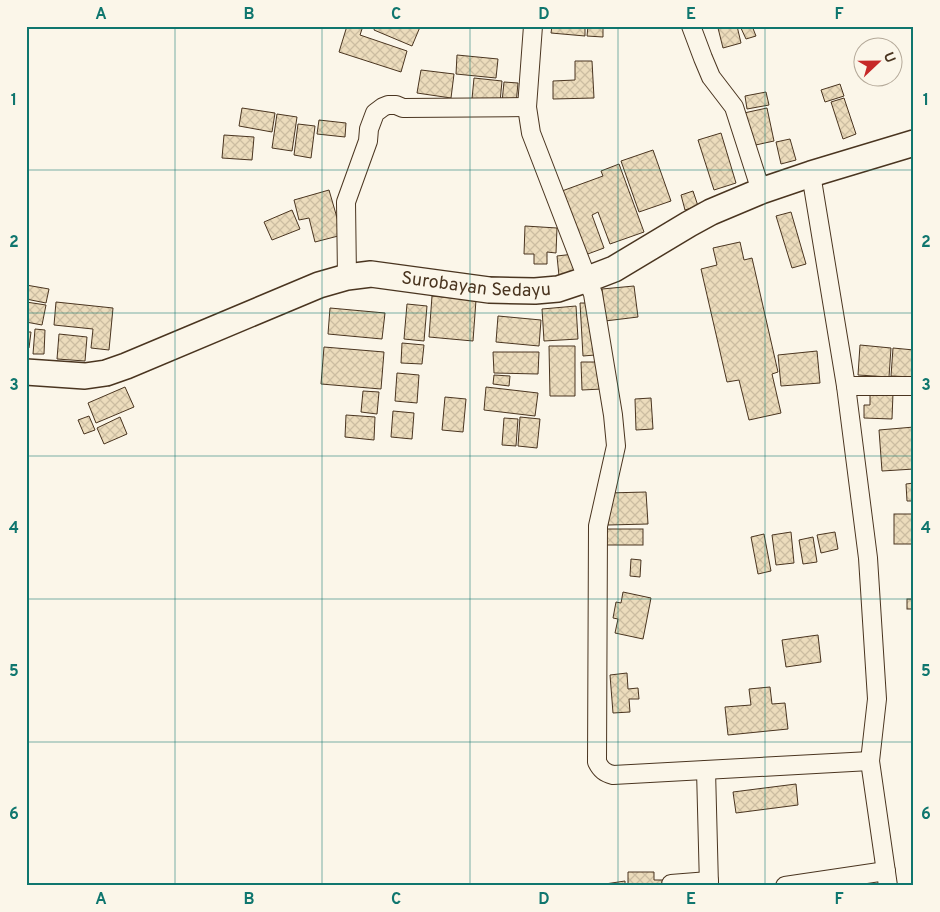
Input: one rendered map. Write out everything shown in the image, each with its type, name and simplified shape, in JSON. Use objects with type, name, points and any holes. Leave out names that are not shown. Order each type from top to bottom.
[{"type":"main road","name":"Surobayan Sedayu","points":[[26,372],[85,376],[106,372],[126,366],[319,285],[347,277],[371,274],[489,290],[535,291],[558,289],[614,269],[711,212],[761,191],[914,143]]},
{"type":"street","points":[[691,26],[712,77],[734,107],[761,191]]},
{"type":"street","points":[[531,27],[527,107],[531,133],[588,279],[595,303],[613,415],[616,446],[598,526],[597,762],[603,771],[613,775],[870,761]]},
{"type":"street","points":[[347,277],[346,202],[368,141],[369,129],[379,109],[388,105],[396,105],[403,108],[527,107]]},
{"type":"street","points":[[785,886],[887,878],[870,761],[877,699],[868,558],[846,386],[811,174]]},
{"type":"street","points":[[846,386],[914,386]]},
{"type":"street","points":[[671,884],[709,883],[706,770]]},
{"type":"building","points":[[347,26],[363,26],[360,35],[407,51],[401,72],[339,52]]},
{"type":"building","points":[[375,26],[420,27],[412,46],[374,30]]},
{"type":"building","points":[[552,26],[585,26],[585,36],[551,33]]},
{"type":"building","points":[[588,26],[603,26],[603,37],[587,36]]},
{"type":"building","points":[[737,26],[741,43],[723,48],[718,28]]},
{"type":"building","points":[[740,26],[752,26],[756,36],[746,39]]},
{"type":"building","points":[[457,55],[498,59],[496,78],[456,74]]},
{"type":"building","points":[[575,61],[592,61],[594,98],[553,99],[553,81],[575,80]]},
{"type":"building","points":[[421,70],[454,74],[451,98],[417,93]]},
{"type":"building","points":[[474,78],[502,81],[500,102],[472,99]]},
{"type":"building","points":[[504,82],[518,83],[516,104],[502,102]]},
{"type":"building","points":[[840,84],[844,96],[825,102],[821,90]]},
{"type":"building","points":[[766,92],[769,105],[747,109],[745,96]]},
{"type":"building","points":[[844,98],[856,134],[843,139],[831,102]]},
{"type":"building","points":[[242,108],[275,113],[272,132],[239,126]]},
{"type":"building","points":[[767,108],[774,141],[751,146],[744,113]]},
{"type":"building","points":[[277,114],[297,117],[292,151],[272,148]]},
{"type":"building","points":[[319,120],[346,123],[345,137],[317,134]]},
{"type":"building","points":[[298,124],[315,126],[311,158],[294,155]]},
{"type":"building","points":[[721,133],[736,183],[714,190],[698,140]]},
{"type":"building","points":[[224,135],[254,137],[252,160],[222,158]]},
{"type":"building","points":[[790,139],[796,160],[781,164],[776,142]]},
{"type":"building","points":[[653,150],[671,201],[639,212],[621,161]]},
{"type":"building","points":[[619,164],[644,232],[610,244],[598,212],[592,215],[604,248],[585,255],[562,191],[603,176],[601,171]]},
{"type":"building","points":[[329,190],[342,235],[315,242],[309,218],[299,220],[294,200]]},
{"type":"building","points":[[693,191],[698,206],[685,210],[681,195]]},
{"type":"building","points":[[292,210],[300,229],[272,240],[264,222]]},
{"type":"building","points":[[791,212],[806,264],[792,268],[776,216]]},
{"type":"building","points":[[525,226],[557,228],[556,253],[547,252],[547,264],[534,264],[534,254],[524,254]]},
{"type":"building","points":[[740,242],[744,260],[752,258],[778,372],[772,374],[781,413],[749,420],[739,380],[727,382],[701,269],[717,265],[713,248]]},
{"type":"building","points":[[574,254],[576,275],[559,276],[557,256]]},
{"type":"building","points":[[26,285],[49,289],[46,303],[26,299]]},
{"type":"building","points":[[634,286],[638,317],[605,321],[602,289]]},
{"type":"building","points":[[432,296],[476,300],[473,341],[429,337]]},
{"type":"building","points":[[26,302],[46,305],[42,325],[26,322]]},
{"type":"building","points":[[56,302],[113,308],[109,350],[91,348],[93,329],[54,325]]},
{"type":"building","points":[[580,303],[593,303],[595,355],[583,356]]},
{"type":"building","points":[[407,304],[427,306],[424,341],[404,339]]},
{"type":"building","points":[[576,306],[578,339],[544,341],[542,309]]},
{"type":"building","points":[[330,308],[385,313],[382,339],[328,334]]},
{"type":"building","points":[[498,316],[541,320],[539,346],[496,342]]},
{"type":"building","points":[[35,329],[45,330],[44,354],[33,354]]},
{"type":"building","points":[[26,332],[31,332],[29,348],[26,347]]},
{"type":"building","points":[[59,334],[87,337],[85,361],[57,359]]},
{"type":"building","points":[[402,343],[424,345],[422,364],[401,363]]},
{"type":"building","points":[[860,345],[891,348],[889,377],[858,375]]},
{"type":"building","points":[[549,346],[575,346],[575,396],[550,396]]},
{"type":"building","points":[[324,347],[384,352],[381,389],[321,384]]},
{"type":"building","points":[[893,348],[914,350],[914,377],[891,376]]},
{"type":"building","points":[[817,351],[820,383],[781,386],[778,355]]},
{"type":"building","points":[[493,352],[539,352],[538,374],[494,373]]},
{"type":"building","points":[[581,362],[601,362],[602,389],[582,390]]},
{"type":"building","points":[[397,373],[419,375],[417,403],[395,401]]},
{"type":"building","points":[[494,375],[510,376],[509,386],[493,384]]},
{"type":"building","points":[[125,387],[134,407],[96,423],[88,403]]},
{"type":"building","points":[[486,387],[538,393],[535,416],[484,410]]},
{"type":"building","points":[[363,391],[379,392],[377,414],[361,412]]},
{"type":"building","points":[[870,392],[893,393],[892,419],[864,418],[864,405],[870,405]]},
{"type":"building","points":[[445,397],[466,399],[463,432],[442,430]]},
{"type":"building","points":[[651,398],[653,429],[636,430],[635,399]]},
{"type":"building","points":[[393,411],[414,413],[412,439],[391,437]]},
{"type":"building","points":[[346,415],[375,417],[374,440],[345,437]]},
{"type":"building","points":[[89,416],[95,430],[84,434],[78,420]]},
{"type":"building","points":[[120,417],[127,434],[104,444],[97,428]]},
{"type":"building","points":[[520,417],[540,419],[537,448],[518,446]]},
{"type":"building","points":[[504,418],[518,419],[516,446],[502,445]]},
{"type":"building","points":[[914,427],[914,469],[882,471],[879,430]]},
{"type":"building","points":[[914,483],[914,501],[907,501],[906,484]]},
{"type":"building","points":[[646,492],[648,524],[608,525],[607,493]]},
{"type":"building","points":[[894,514],[914,514],[914,544],[894,544]]},
{"type":"building","points":[[606,529],[643,529],[643,545],[606,545]]},
{"type":"building","points":[[791,532],[794,563],[776,565],[772,535]]},
{"type":"building","points":[[835,532],[838,549],[821,553],[817,535]]},
{"type":"building","points":[[764,534],[771,571],[758,574],[751,537]]},
{"type":"building","points":[[813,537],[817,562],[803,564],[799,540]]},
{"type":"building","points":[[631,559],[641,560],[640,577],[630,576]]},
{"type":"building","points":[[623,592],[651,598],[643,639],[615,633],[618,619],[613,618],[616,602],[621,603]]},
{"type":"building","points":[[907,599],[914,599],[914,609],[907,609]]},
{"type":"building","points":[[818,635],[821,662],[786,667],[782,640]]},
{"type":"building","points":[[627,673],[628,689],[638,688],[639,699],[629,699],[630,712],[613,713],[610,675]]},
{"type":"building","points":[[770,687],[772,704],[785,703],[788,729],[728,735],[725,707],[751,705],[749,689]]},
{"type":"building","points":[[796,784],[798,805],[736,813],[733,792]]},
{"type":"building","points":[[628,872],[654,872],[654,880],[663,880],[663,886],[628,886]]},
{"type":"building","points":[[625,881],[625,886],[605,886],[605,884]]}]
